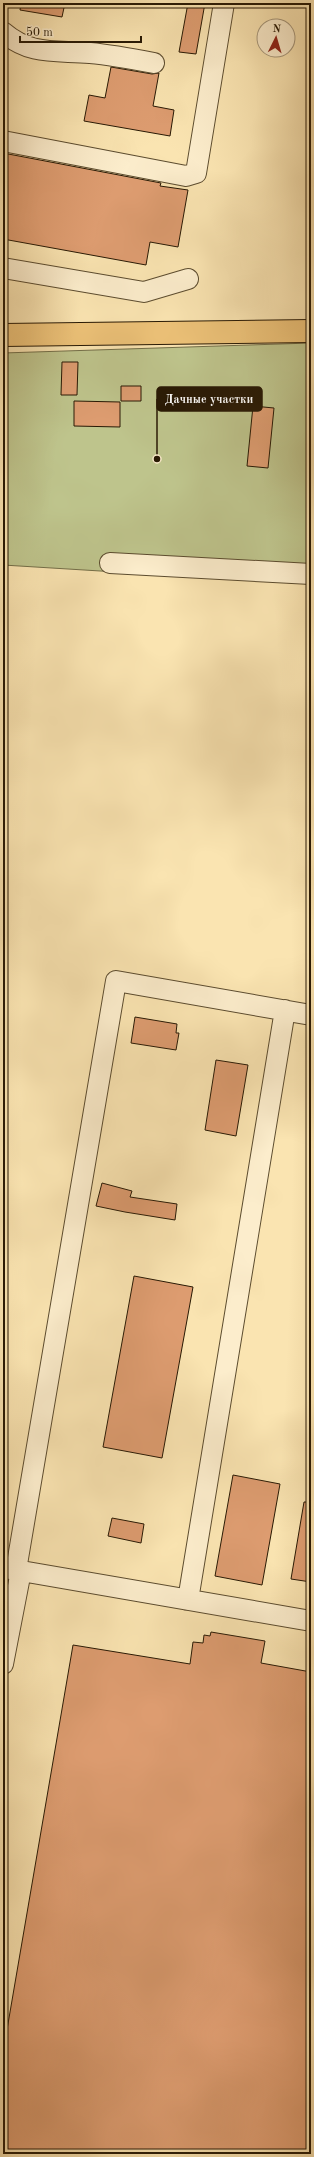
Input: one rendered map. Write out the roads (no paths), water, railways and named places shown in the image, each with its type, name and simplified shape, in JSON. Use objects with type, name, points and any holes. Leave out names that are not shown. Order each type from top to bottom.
[{"type":"main road","points":[[3,335],[311,331]]},
{"type":"lane","points":[[3,141],[186,176],[196,173],[224,3]]},
{"type":"lane","points":[[3,32],[15,42],[30,49],[54,52],[114,55],[154,63]]},
{"type":"lane","points":[[3,268],[144,292],[188,279]]},
{"type":"lane","points":[[110,563],[311,574]]},
{"type":"lane","points":[[3,1664],[13,1570],[116,981],[311,1015]]},
{"type":"lane","points":[[188,1600],[285,1010]]},
{"type":"lane","points":[[13,1570],[311,1621]]},
{"type":"place","name":"Дачные участки","points":[[157,459]]}]
